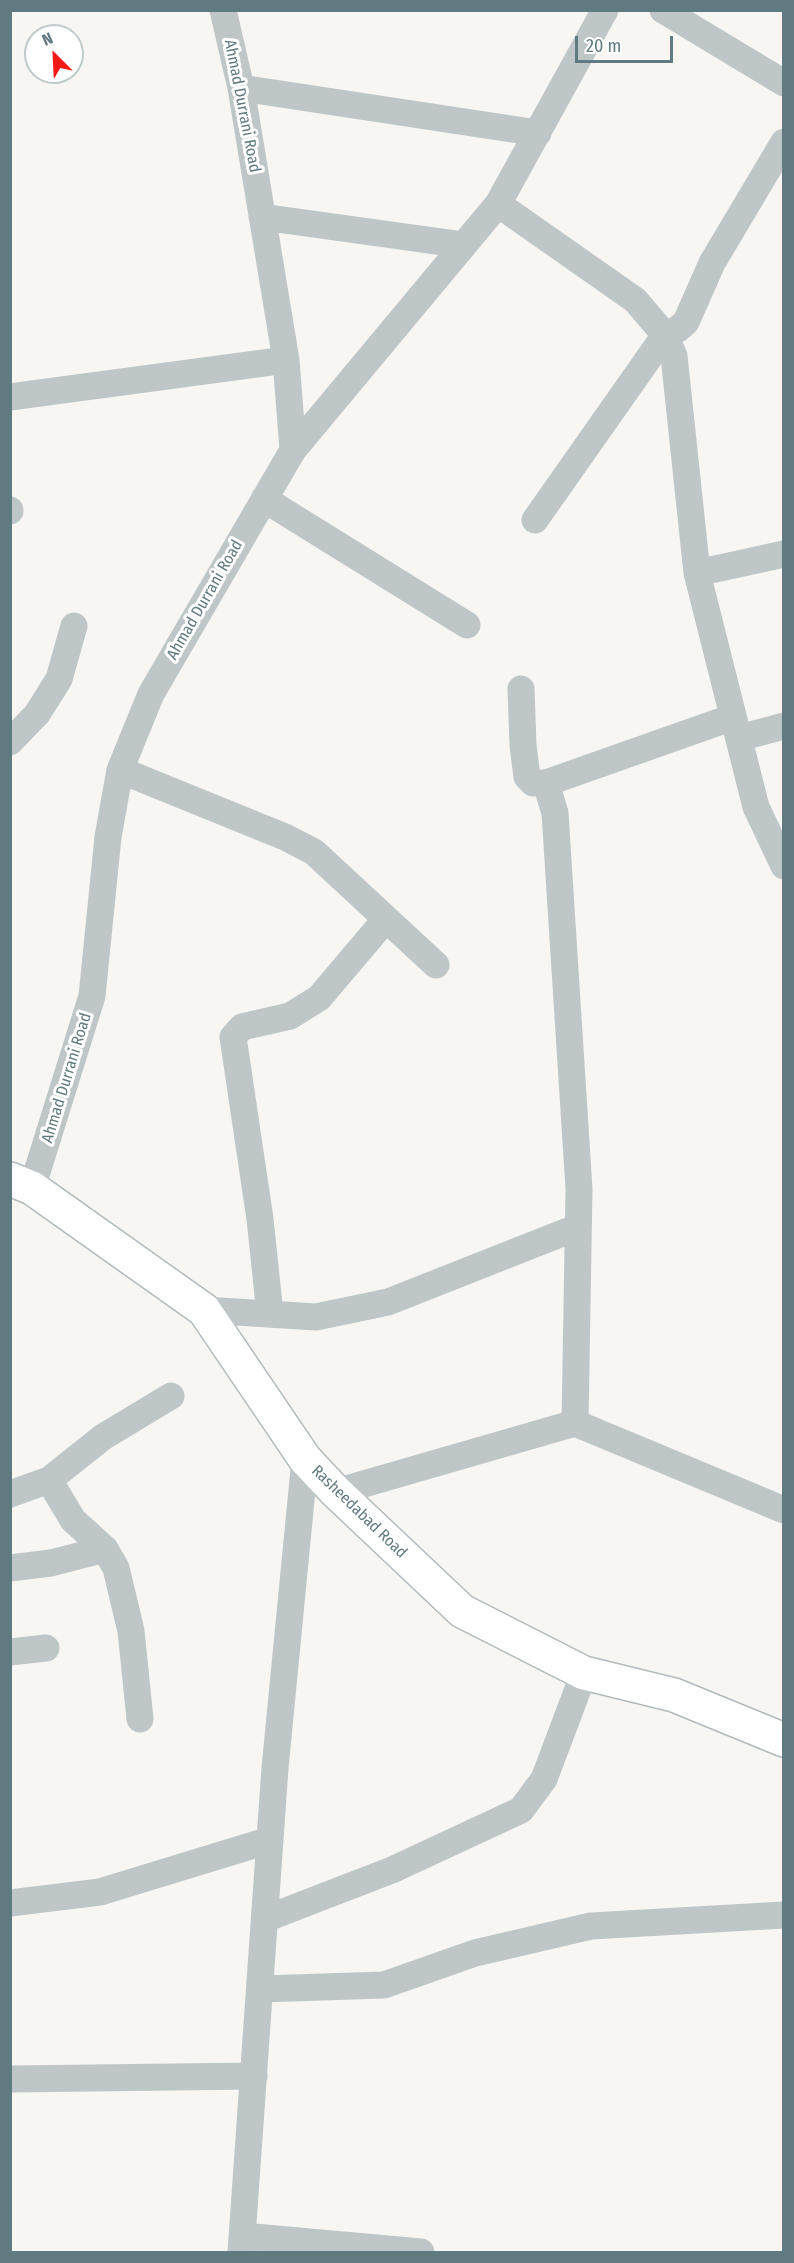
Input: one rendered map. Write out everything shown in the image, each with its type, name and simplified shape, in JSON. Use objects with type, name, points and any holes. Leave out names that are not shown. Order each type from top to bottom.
[{"type":"main road","name":"Rasheedabad Road","points":[[21,1183],[204,1310],[305,1459],[336,1492],[462,1611],[584,1672],[674,1695],[783,1740]]},
{"type":"street","name":"Ahmad Durrani Road","points":[[21,1183],[92,996],[108,837],[120,771],[151,694],[293,450],[286,360],[241,88],[223,10]]},
{"type":"street","points":[[293,450],[498,204],[605,10]]},
{"type":"street","points":[[663,10],[783,83]]},
{"type":"street","points":[[241,88],[538,133]]},
{"type":"street","points":[[535,520],[665,335],[686,322],[712,263],[783,142]]},
{"type":"street","points":[[498,204],[635,300],[665,335],[674,357],[697,573],[756,807],[783,866]]},
{"type":"street","points":[[262,217],[464,245]]},
{"type":"street","points":[[10,397],[286,360]]},
{"type":"street","points":[[264,499],[467,625]]},
{"type":"street","points":[[697,573],[783,554]]},
{"type":"street","points":[[10,742],[37,714],[59,679],[74,626]]},
{"type":"street","points":[[521,689],[523,745],[527,777],[533,783],[546,783],[736,727],[783,726]]},
{"type":"street","points":[[120,771],[285,837],[314,852],[436,965]]},
{"type":"street","points":[[546,783],[555,813],[579,1189],[575,1423]]},
{"type":"street","points":[[270,1314],[260,1219],[233,1037],[242,1027],[290,1016],[320,998],[386,920]]},
{"type":"street","points":[[204,1310],[316,1317],[388,1302],[578,1227]]},
{"type":"street","points":[[10,1494],[49,1480],[102,1437],[171,1396]]},
{"type":"street","points":[[336,1492],[575,1423],[783,1510]]},
{"type":"street","points":[[305,1459],[275,1768],[242,2244],[421,2253]]},
{"type":"street","points":[[49,1480],[73,1520],[105,1549],[116,1569],[131,1630],[140,1719]]},
{"type":"street","points":[[10,1568],[51,1563],[105,1549]]},
{"type":"street","points":[[10,1652],[45,1648]]},
{"type":"street","points":[[265,1919],[392,1870],[520,1810],[544,1779],[584,1672]]},
{"type":"street","points":[[10,1903],[100,1892],[270,1840]]},
{"type":"street","points":[[260,1989],[384,1985],[475,1953],[591,1926],[783,1914]]},
{"type":"street","points":[[10,2079],[254,2076]]}]
